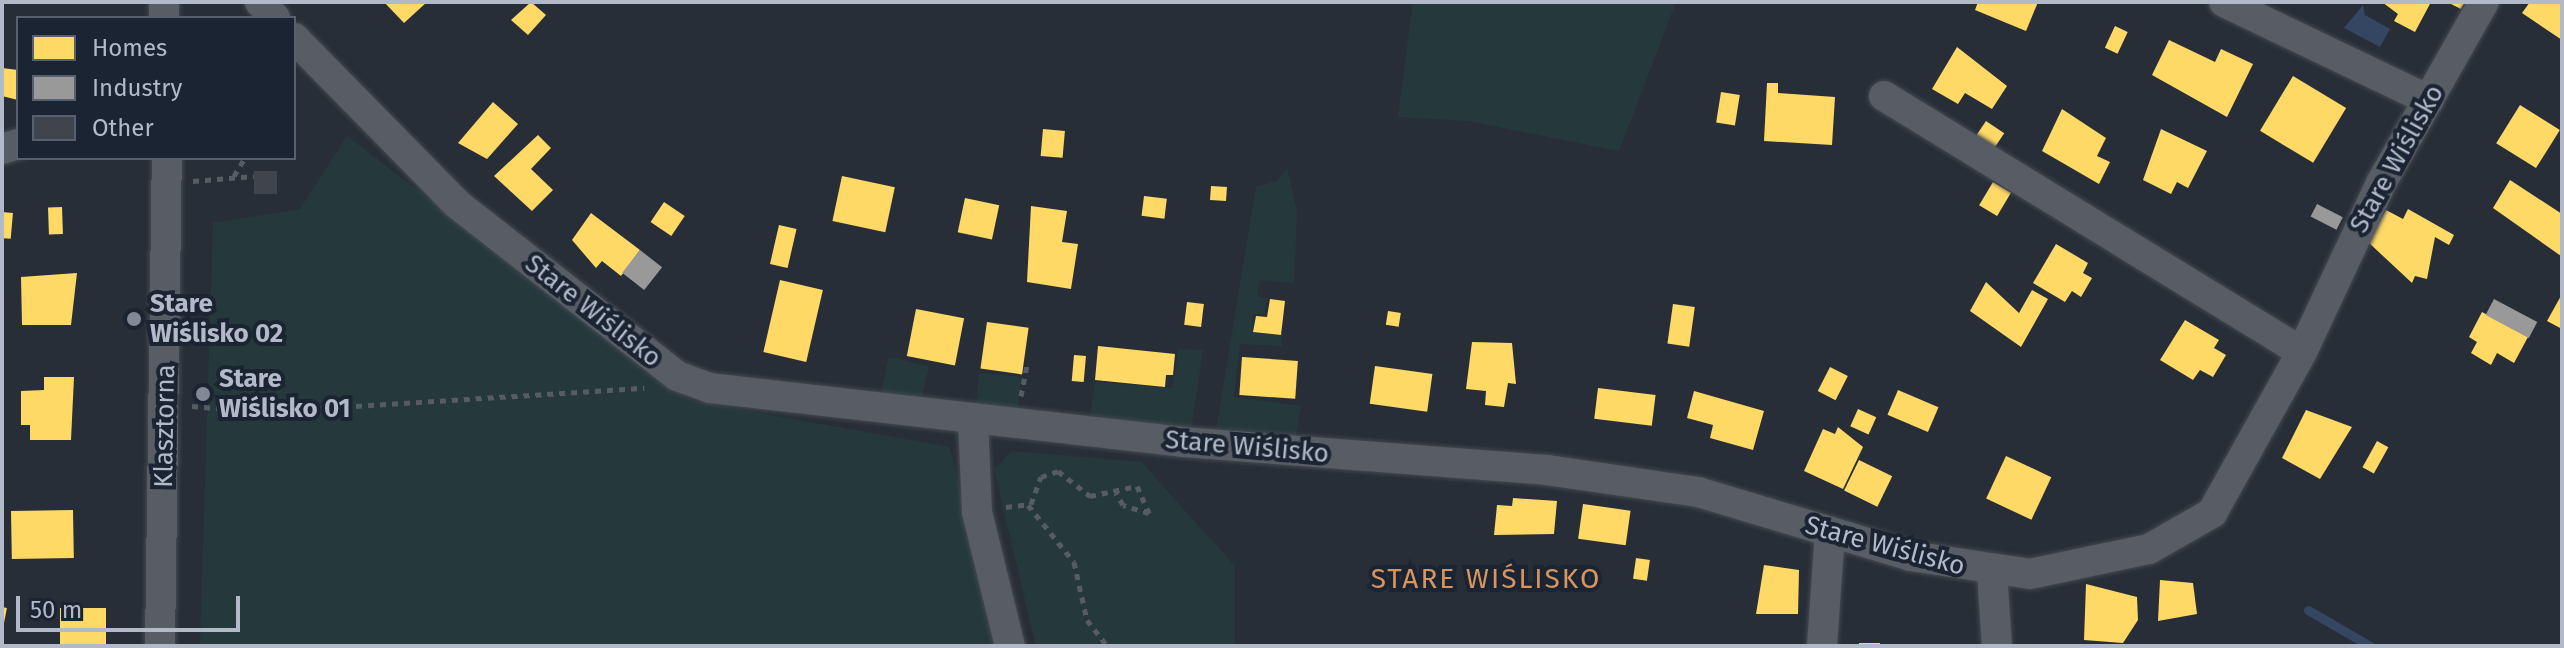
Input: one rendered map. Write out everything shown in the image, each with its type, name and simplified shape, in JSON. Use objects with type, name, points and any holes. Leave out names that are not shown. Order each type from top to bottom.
[{"type":"street","points":[[2224,2],[2429,100]]},
{"type":"street","name":"Stare Wiślisko","points":[[296,40],[446,194],[677,376],[746,396],[973,420],[1547,470],[1698,492],[1830,532],[1992,573],[2064,570],[2149,549],[2201,525],[2227,492],[2302,352],[2429,100],[2484,2]]},
{"type":"street","points":[[1884,96],[2302,352]]},
{"type":"street","name":"Klasztorna","points":[[160,646],[167,160]]},
{"type":"street","points":[[973,420],[977,512],[1010,646]]},
{"type":"street","points":[[1822,646],[1830,532]]},
{"type":"street","points":[[1992,573],[1997,646]]},
{"type":"path","points":[[234,176],[244,160]]},
{"type":"path","points":[[192,181],[254,176]]},
{"type":"path","points":[[1019,414],[1027,366]]},
{"type":"path","points":[[191,406],[260,412],[671,386],[677,376]]},
{"type":"path","points":[[1028,505],[1041,477],[1058,471],[1090,496],[1116,493],[1137,486],[1149,513],[1123,505],[1116,493]]},
{"type":"path","points":[[977,512],[1028,505]]},
{"type":"path","points":[[1028,505],[1074,562],[1087,620],[1104,645]]},
{"type":"green space","points":[[1413,2],[1676,2],[1619,151],[1469,121],[1398,117]]},
{"type":"green space","points":[[347,136],[692,401],[950,447],[996,646],[200,646],[213,223],[300,209]]},
{"type":"green space","points":[[1287,168],[1297,212],[1294,283],[1260,280],[1257,296],[1267,298],[1265,314],[1253,314],[1252,330],[1281,335],[1282,346],[1240,344],[1234,397],[1301,406],[1295,439],[1216,431],[1256,187],[1277,181]]},
{"type":"green space","points":[[1179,349],[1203,350],[1191,429],[1090,416],[1095,382],[1172,388]]},
{"type":"green space","points":[[889,357],[929,366],[919,409],[879,400]]},
{"type":"green space","points":[[979,373],[1021,377],[1018,414],[976,410]]},
{"type":"green space","points":[[1012,451],[1141,462],[1235,566],[1235,646],[1036,646],[994,469]]},
{"type":"water","points":[[2363,5],[2365,15],[2390,29],[2380,47],[2344,28]]},
{"type":"building: Homes","points":[[384,2],[427,2],[404,23]]},
{"type":"building: Homes","points":[[531,2],[546,15],[528,35],[511,20]]},
{"type":"building: Homes","points":[[1978,2],[2038,2],[2026,31],[1975,10]]},
{"type":"building: Homes","points":[[2382,2],[2431,2],[2415,32],[2394,21],[2398,14]]},
{"type":"building: Homes","points":[[2447,2],[2465,2],[2461,9]]},
{"type":"building: Homes","points":[[2530,2],[2562,2],[2562,40],[2522,13]]},
{"type":"building: Homes","points":[[2115,26],[2128,32],[2118,54],[2105,48]]},
{"type":"building: Homes","points":[[2169,40],[2215,62],[2221,49],[2253,64],[2227,117],[2152,75]]},
{"type":"building: Homes","points":[[1957,47],[2007,86],[1992,109],[1965,93],[1958,104],[1932,89]]},
{"type":"building: Homes","points":[[2,68],[16,70],[16,100],[2,96]]},
{"type":"building: Homes","points":[[2293,76],[2346,108],[2313,163],[2260,131]]},
{"type":"building: Homes","points":[[1767,83],[1778,83],[1778,93],[1835,97],[1832,145],[1764,141]]},
{"type":"building: Homes","points":[[1721,92],[1740,95],[1735,126],[1716,123]]},
{"type":"building: Homes","points":[[493,102],[518,124],[487,159],[458,143]]},
{"type":"building: Homes","points":[[2520,105],[2560,130],[2536,168],[2496,143]]},
{"type":"building: Homes","points":[[2062,109],[2106,138],[2097,156],[2110,162],[2099,184],[2042,151]]},
{"type":"building: Homes","points":[[1986,121],[2004,133],[1994,149],[1975,137]]},
{"type":"building: Homes","points":[[1043,129],[1065,131],[1063,158],[1041,156]]},
{"type":"building: Homes","points":[[2161,129],[2207,151],[2188,188],[2177,182],[2171,194],[2143,180]]},
{"type":"building: Homes","points":[[538,135],[551,148],[531,169],[553,190],[532,211],[494,176]]},
{"type":"building: Homes","points":[[842,176],[895,187],[885,232],[832,221]]},
{"type":"building: Homes","points":[[2510,180],[2562,214],[2561,256],[2493,208]]},
{"type":"building: Homes","points":[[1993,182],[2011,193],[1997,216],[1979,205]]},
{"type":"building: Homes","points":[[1211,186],[1227,187],[1226,201],[1210,200]]},
{"type":"building: Homes","points":[[1144,196],[1167,199],[1164,219],[1142,216]]},
{"type":"building: Homes","points":[[965,198],[999,205],[992,240],[958,232]]},
{"type":"building: Homes","points":[[664,202],[685,216],[671,236],[651,222]]},
{"type":"building: Homes","points":[[1031,206],[1067,211],[1062,242],[1078,244],[1071,289],[1027,282]]},
{"type":"building: Homes","points":[[48,207],[62,207],[63,234],[49,234]]},
{"type":"building: Homes","points":[[2408,209],[2454,235],[2449,245],[2435,237],[2427,279],[2415,276],[2412,283],[2368,242],[2386,210],[2403,219]]},
{"type":"building: Homes","points":[[2,212],[13,213],[11,239],[2,238]]},
{"type":"building: Homes","points":[[591,213],[640,250],[621,276],[602,261],[596,268],[572,240]]},
{"type":"building: Homes","points":[[779,225],[797,229],[788,268],[770,264]]},
{"type":"building: Homes","points":[[2056,244],[2088,263],[2083,273],[2092,278],[2081,297],[2072,291],[2065,302],[2033,283]]},
{"type":"building: Homes","points":[[77,273],[71,325],[22,325],[21,277]]},
{"type":"building: Homes","points":[[780,280],[823,290],[806,362],[763,352]]},
{"type":"building: Homes","points":[[1986,282],[2019,313],[2032,290],[2048,299],[2021,347],[1970,311]]},
{"type":"building: Homes","points":[[2562,294],[2562,329],[2547,321]]},
{"type":"building: Homes","points":[[1270,299],[1285,301],[1281,335],[1253,332],[1256,316],[1267,317]]},
{"type":"building: Homes","points":[[1187,302],[1204,304],[1201,327],[1184,325]]},
{"type":"building: Homes","points":[[1673,304],[1695,307],[1689,347],[1667,344]]},
{"type":"building: Homes","points":[[916,309],[964,318],[955,365],[907,356]]},
{"type":"building: Homes","points":[[1388,311],[1401,313],[1399,327],[1386,325]]},
{"type":"building: Homes","points":[[2482,312],[2528,337],[2514,363],[2497,353],[2491,365],[2471,353],[2477,342],[2469,337]]},
{"type":"building: Homes","points":[[2185,320],[2219,340],[2214,348],[2226,355],[2213,377],[2200,370],[2193,380],[2160,360]]},
{"type":"building: Homes","points":[[987,322],[1029,328],[1022,374],[980,369]]},
{"type":"building: Homes","points":[[1472,342],[1512,343],[1516,384],[1508,383],[1504,407],[1485,405],[1486,391],[1466,389]]},
{"type":"building: Homes","points":[[1098,346],[1175,354],[1173,375],[1166,375],[1165,387],[1095,380]]},
{"type":"building: Homes","points":[[1074,355],[1086,356],[1084,382],[1072,381]]},
{"type":"building: Homes","points":[[1242,357],[1298,361],[1295,399],[1239,395]]},
{"type":"building: Homes","points":[[1375,366],[1432,374],[1427,412],[1370,404]]},
{"type":"building: Homes","points":[[1830,367],[1848,376],[1836,400],[1818,391]]},
{"type":"building: Homes","points":[[44,377],[74,377],[71,440],[30,440],[30,425],[21,425],[21,391],[44,390]]},
{"type":"building: Homes","points":[[1598,388],[1656,395],[1652,426],[1594,419]]},
{"type":"building: Homes","points":[[1898,390],[1939,407],[1928,432],[1887,415]]},
{"type":"building: Homes","points":[[1694,391],[1764,411],[1753,450],[1710,438],[1713,425],[1687,418]]},
{"type":"building: Homes","points":[[1858,409],[1876,417],[1869,434],[1850,426]]},
{"type":"building: Homes","points":[[2306,410],[2352,427],[2320,479],[2282,458]]},
{"type":"building: Homes","points":[[1838,427],[1863,447],[1843,489],[1804,471],[1823,429],[1835,434]]},
{"type":"building: Homes","points":[[2377,441],[2388,447],[2374,474],[2362,467]]},
{"type":"building: Homes","points":[[2006,456],[2051,477],[2031,520],[1986,499]]},
{"type":"building: Homes","points":[[1859,460],[1892,476],[1877,507],[1844,491]]},
{"type":"building: Homes","points":[[1513,498],[1557,501],[1554,534],[1494,535],[1497,505],[1512,506]]},
{"type":"building: Homes","points":[[1583,504],[1631,511],[1626,545],[1578,539]]},
{"type":"building: Homes","points":[[73,510],[74,558],[12,559],[11,511]]},
{"type":"building: Homes","points":[[1636,558],[1650,560],[1647,581],[1633,579]]},
{"type":"building: Homes","points":[[1764,565],[1799,570],[1798,614],[1756,614]]},
{"type":"building: Homes","points":[[2160,580],[2193,583],[2197,614],[2158,621]]},
{"type":"building: Homes","points":[[2086,584],[2137,597],[2138,620],[2123,643],[2084,640]]},
{"type":"building: Homes","points":[[2,607],[7,608],[2,633]]},
{"type":"building: Homes","points":[[60,608],[106,608],[106,645],[60,645]]},
{"type":"building: Homes","points":[[1859,643],[1880,643],[1880,646],[1859,646]]},
{"type":"building: Industry","points":[[2317,204],[2343,217],[2336,230],[2311,216]]},
{"type":"building: Industry","points":[[640,250],[662,267],[644,290],[622,273]]},
{"type":"building: Industry","points":[[2494,299],[2537,322],[2529,338],[2486,315]]},
{"type":"building: Other","points":[[254,171],[277,171],[277,194],[254,194]]},
{"type":"waterway","points":[[2308,610],[2370,646]]},
{"type":"place","name":"Stare Wiślisko 02","points":[[134,319]]},
{"type":"place","name":"Stare Wiślisko 01","points":[[203,394]]},
{"type":"district","name":"STARE WIŚLISKO","points":[[1486,579]]}]
